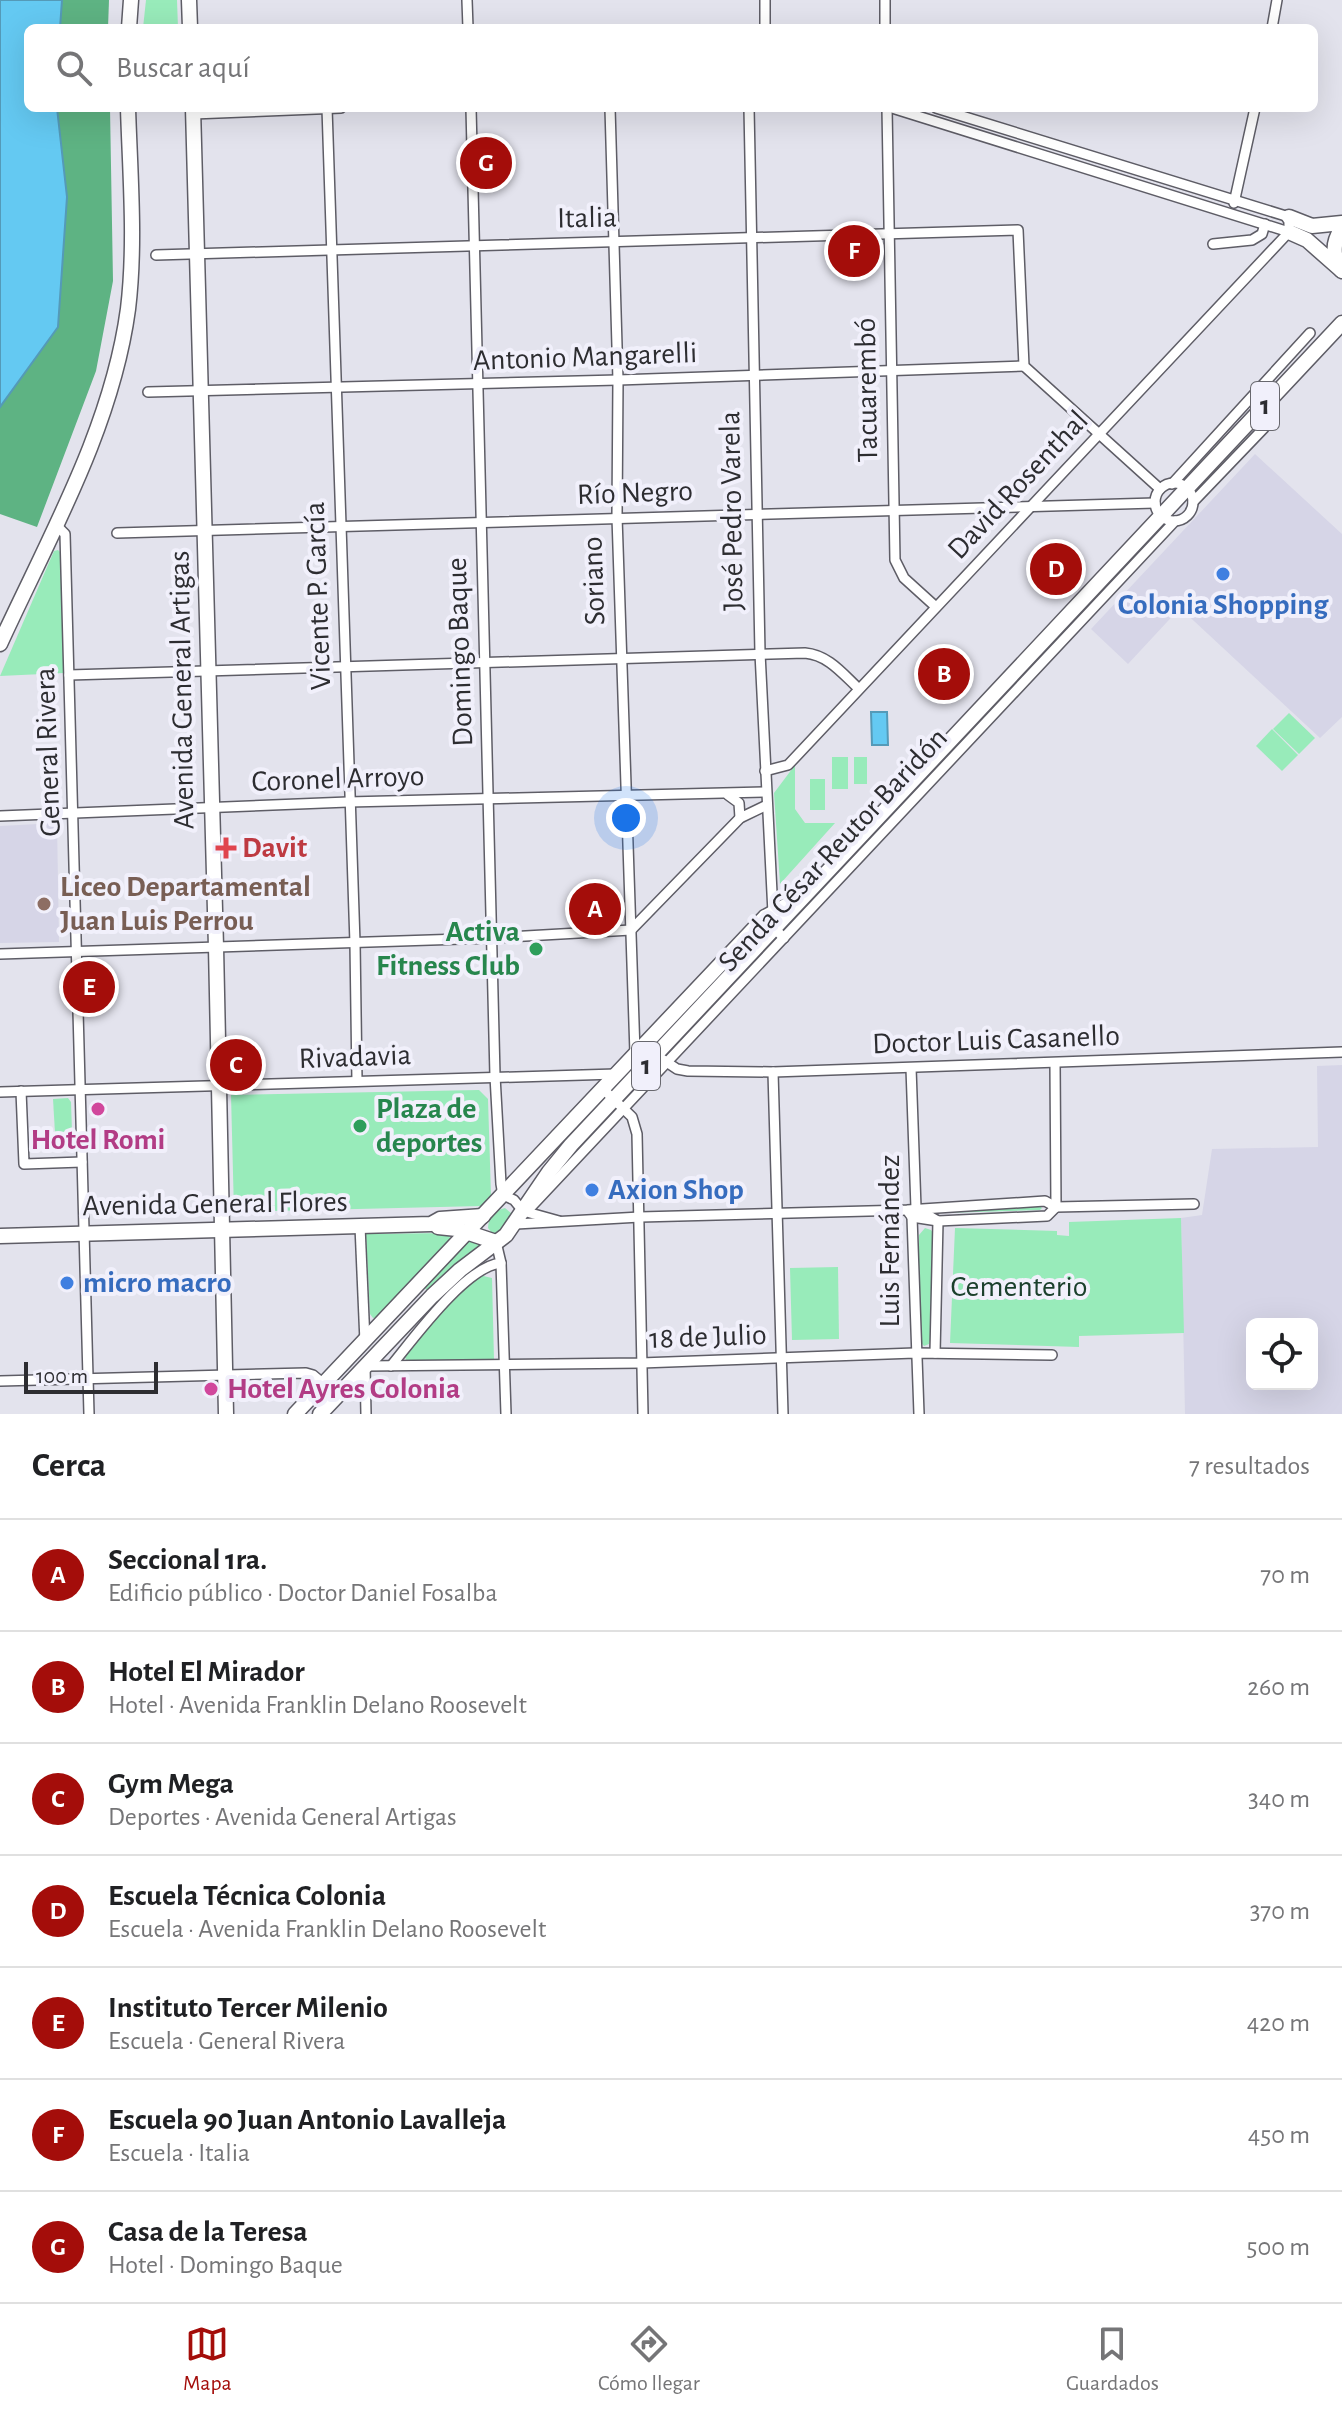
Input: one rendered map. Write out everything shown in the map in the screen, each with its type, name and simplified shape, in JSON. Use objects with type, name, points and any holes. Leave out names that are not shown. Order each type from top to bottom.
[{"type":"street","points":[[129,24],[131,0]]},
{"type":"street","points":[[189,0],[190,24]]},
{"type":"street","points":[[467,0],[468,24]]},
{"type":"street","points":[[765,0],[765,24]]},
{"type":"street","points":[[885,0],[885,24]]},
{"type":"street","points":[[1273,24],[1277,0]]},
{"type":"street","points":[[0,644],[56,525],[102,413],[124,332],[131,256],[128,112]]},
{"type":"street","name":"Avenida General Artigas","points":[[193,112],[226,1414]]},
{"type":"street","name":"Vicente P. García","points":[[327,112],[357,1081]]},
{"type":"street","name":"Domingo Baque","points":[[471,112],[495,1076],[503,1195]]},
{"type":"street","name":"Soriano","points":[[610,112],[618,380],[617,517],[635,1053]]},
{"type":"street","name":"José Pedro Varela","points":[[749,112],[760,653],[774,924]]},
{"type":"street","name":"Tacuarembó","points":[[890,112],[890,372],[896,567],[936,607]]},
{"type":"street","points":[[903,112],[1265,224],[1342,226],[1334,249],[1341,271]]},
{"type":"street","points":[[949,112],[1234,201],[1289,224],[1341,271]]},
{"type":"street","points":[[1230,214],[1254,112]]},
{"type":"street","points":[[1289,224],[1342,213]]},
{"type":"street","points":[[1213,244],[1252,240],[1262,234],[1265,224]]},
{"type":"street","name":"David Rosenthal","points":[[765,771],[788,765],[1100,432],[1289,224]]},
{"type":"street","name":"Italia","points":[[156,255],[1018,230],[1024,366]]},
{"type":"street","name":"1","points":[[295,1414],[635,1053],[805,895],[1066,628],[1164,513],[1190,495],[1231,441],[1260,419],[1286,383],[1342,323]]},
{"type":"street","points":[[1160,489],[1172,484],[1231,441],[1274,373],[1309,335],[1316,342],[1327,339]]},
{"type":"street","points":[[1289,357],[1301,367]]},
{"type":"street","points":[[1024,366],[1160,489],[1164,513]]},
{"type":"street","name":"Antonio Mangarelli","points":[[148,392],[1024,366]]},
{"type":"street","points":[[1274,373],[1286,383]]},
{"type":"street","points":[[1172,484],[1190,495]]},
{"type":"street","name":"Río Negro","points":[[117,533],[204,533],[617,517],[1030,507],[1164,513]]},
{"type":"street","name":"General Rivera","points":[[56,525],[65,534],[89,1414]]},
{"type":"street","name":"Senda César Reutor Baridón","points":[[774,924],[1066,628]]},
{"type":"street","points":[[69,675],[760,653],[819,655],[858,688]]},
{"type":"street","name":"Coronel Arroyo","points":[[0,816],[348,802],[766,792]]},
{"type":"street","points":[[725,794],[739,803],[740,818]]},
{"type":"street","points":[[0,954],[492,938],[631,930],[740,818],[767,805]]},
{"type":"street","name":"1","points":[[320,1414],[432,1296],[522,1216],[549,1172],[619,1104],[774,924]]},
{"type":"street","points":[[649,1039],[661,1056]]},
{"type":"street","name":"Doctor Luis Casanello","points":[[661,1056],[688,1071],[773,1072],[1342,1052]]},
{"type":"street","points":[[912,1212],[938,1221],[1047,1216],[1056,1207],[1055,1063]]},
{"type":"street","name":"Luis Fernández","points":[[911,1068],[915,1353],[919,1414]]},
{"type":"street","points":[[773,1072],[783,1414]]},
{"type":"street","name":"Rivadavia","points":[[0,1092],[616,1074]]},
{"type":"street","points":[[602,1088],[632,1117],[636,1127],[643,1414]]},
{"type":"street","points":[[21,1091],[24,1164],[82,1162]]},
{"type":"street","points":[[503,1195],[514,1200],[522,1216]]},
{"type":"street","points":[[522,1216],[559,1221],[912,1212],[1045,1201],[1056,1207],[1194,1204]]},
{"type":"street","name":"Avenida General Flores","points":[[0,1236],[431,1224],[440,1219],[483,1216]]},
{"type":"street","points":[[522,1216],[559,1221]]},
{"type":"street","points":[[935,1353],[938,1221]]},
{"type":"street","name":"Avenida General Flores","points":[[431,1224],[469,1232],[496,1242]]},
{"type":"street","points":[[360,1226],[365,1342]]},
{"type":"street","points":[[496,1242],[501,1263],[506,1414]]},
{"type":"street","points":[[391,1366],[463,1284],[490,1264],[501,1263]]},
{"type":"street","name":"18 de Julio","points":[[365,1366],[641,1363],[915,1353],[1052,1355]]},
{"type":"street","points":[[352,1355],[365,1366],[366,1414]]},
{"type":"street","points":[[0,1381],[306,1373],[338,1396]]},
{"type":"shaded area","name":"Colonia Shopping","points":[[1255,454],[1342,534],[1342,717],[1320,738],[1180,608],[1128,664],[1091,629]]},
{"type":"shaded area","points":[[57,823],[59,942],[0,943],[0,826]]},
{"type":"shaded area","points":[[1342,1065],[1342,1414],[1185,1414],[1181,1218],[1202,1215],[1212,1149],[1318,1147],[1317,1066]]},
{"type":"green space","points":[[62,0],[109,0],[108,24],[60,24]]},
{"type":"green space","points":[[146,0],[177,0],[178,24],[143,24]]},
{"type":"green space","points":[[57,112],[110,112],[113,281],[96,371],[37,527],[0,514],[0,407],[58,326],[67,197]]},
{"type":"green space","points":[[54,551],[61,553],[64,673],[0,676]]},
{"type":"green space","points":[[1289,713],[1315,738],[1299,754],[1273,729]]},
{"type":"green space","points":[[1272,729],[1298,755],[1282,771],[1256,746]]},
{"type":"green space","points":[[832,757],[848,757],[848,789],[832,789]]},
{"type":"green space","points":[[854,757],[867,757],[867,784],[854,784]]},
{"type":"green space","points":[[795,765],[795,809],[805,823],[835,823],[780,884],[774,793]]},
{"type":"green space","points":[[810,779],[825,779],[825,810],[810,810]]},
{"type":"green space","name":"Plaza de deportes","points":[[479,1090],[488,1099],[491,1196],[481,1206],[234,1212],[231,1095]]},
{"type":"green space","points":[[68,1098],[71,1102],[72,1132],[55,1133],[53,1099]]},
{"type":"green space","points":[[1040,1206],[1040,1210],[944,1213]]},
{"type":"green space","points":[[505,1208],[512,1214],[510,1222],[498,1233],[492,1233],[488,1228],[491,1218]]},
{"type":"green space","name":"Cementerio","points":[[1181,1218],[1184,1333],[1079,1336],[1079,1347],[950,1343],[955,1228],[1057,1231],[1057,1235],[1069,1236],[1069,1222]]},
{"type":"green space","points":[[925,1228],[934,1235],[930,1340],[924,1346],[919,1340],[919,1235]]},
{"type":"green space","points":[[448,1233],[451,1240],[380,1317],[373,1318],[370,1314],[366,1234]]},
{"type":"green space","points":[[469,1240],[482,1246],[427,1290],[423,1287]]},
{"type":"green space","points":[[838,1267],[839,1339],[792,1340],[790,1268]]},
{"type":"green space","points":[[479,1275],[492,1278],[494,1360],[407,1361],[403,1354]]},
{"type":"water","points":[[0,0],[62,0],[60,24],[24,24],[24,112],[57,112],[67,197],[58,327],[0,407]]},
{"type":"water","points":[[871,712],[887,712],[888,745],[872,745]]},
{"type":"place","name":"Casa de la Teresa","points":[[486,163]]},
{"type":"place","name":"Escuela 90 Juan Antonio Lavalleja","points":[[854,251]]},
{"type":"place","name":"Escuela Técnica Colonia","points":[[1056,569]]},
{"type":"place","name":"Colonia Shopping","points":[[1223,574]]},
{"type":"place","name":"Hotel El Mirador","points":[[944,674]]},
{"type":"place","name":"Davit","points":[[226,848]]},
{"type":"place","name":"Liceo Departamental Juan Luis Perrou","points":[[44,904]]},
{"type":"place","name":"Seccional 1ra.","points":[[595,909]]},
{"type":"place","name":"Activa Fitness Club","points":[[536,949]]},
{"type":"place","name":"Instituto Tercer Milenio","points":[[89,987]]},
{"type":"place","name":"Gym Mega","points":[[236,1065]]},
{"type":"place","name":"Hotel Romi","points":[[98,1109]]},
{"type":"place","name":"Plaza de deportes","points":[[360,1126]]},
{"type":"place","name":"Axion Shop","points":[[592,1190]]},
{"type":"place","name":"micro macro","points":[[67,1283]]},
{"type":"place","name":"Hotel Ayres Colonia","points":[[211,1389]]}]
